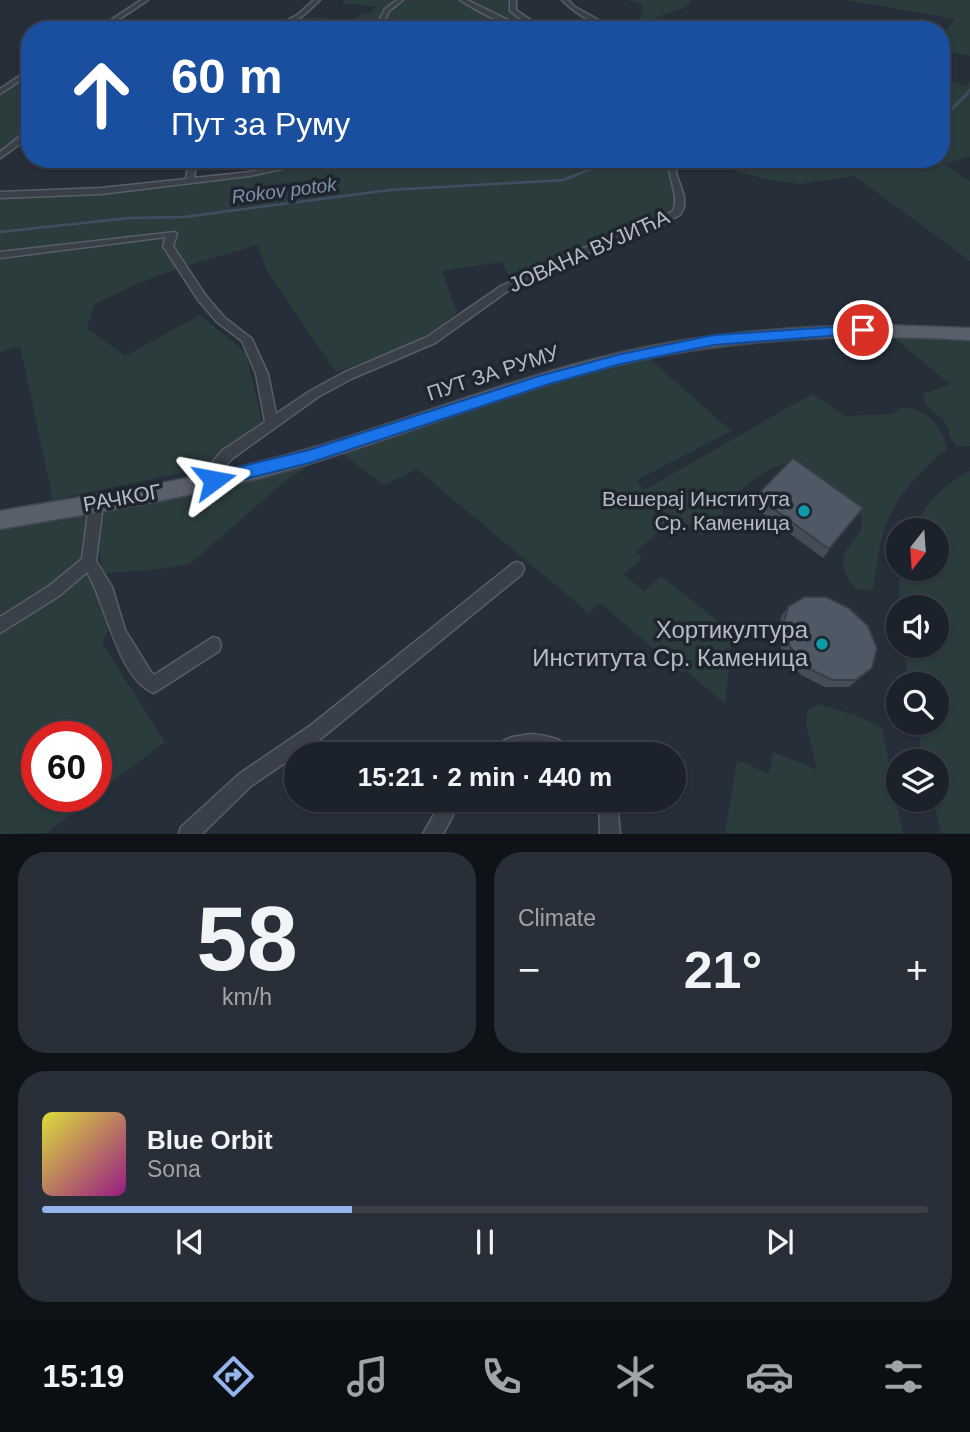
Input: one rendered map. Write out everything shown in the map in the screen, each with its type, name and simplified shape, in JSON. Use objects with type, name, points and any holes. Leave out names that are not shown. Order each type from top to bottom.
[{"type":"main road","name":"ПУТ ЗА РУМУ","points":[[325,451],[585,368],[674,347],[727,338],[812,331],[877,330],[970,334]]},
{"type":"main road","name":"РАЧКОГ","points":[[0,520],[214,480],[325,451]]},
{"type":"street","points":[[113,21],[145,0]]},
{"type":"street","points":[[289,21],[317,0]]},
{"type":"street","points":[[463,0],[506,21]]},
{"type":"street","points":[[513,0],[513,11],[528,21]]},
{"type":"street","points":[[565,0],[573,8],[597,21]]},
{"type":"street","points":[[382,21],[387,10],[402,10],[402,2]]},
{"type":"street","points":[[0,92],[21,77]]},
{"type":"street","points":[[0,156],[21,140]]},
{"type":"street","points":[[190,180],[192,168]]},
{"type":"street","points":[[0,195],[101,191],[279,168]]},
{"type":"street","name":"ЈОВАНА ВУЈИЋА","points":[[214,480],[218,465],[228,454],[314,394],[347,376],[431,340],[505,288],[584,251],[648,228],[677,213],[680,196],[672,168]]},
{"type":"street","points":[[0,255],[172,234],[168,246],[202,298],[220,320],[247,339],[262,374],[272,424]]},
{"type":"street","points":[[96,503],[89,562],[104,587],[118,633],[145,678],[154,685],[213,646]]},
{"type":"street","points":[[0,626],[54,591],[89,562]]},
{"type":"street","points":[[188,834],[245,780],[317,731],[517,569]]},
{"type":"street","points":[[432,834],[445,812]]},
{"type":"street","points":[[609,812],[610,834]]},
{"type":"shaded area","points":[[344,0],[512,0],[514,12],[524,21],[287,21],[294,17],[355,20],[362,13],[370,13],[376,7],[343,3]]},
{"type":"shaded area","points":[[627,0],[692,0],[685,8],[655,18],[659,21],[641,19],[642,5]]},
{"type":"shaded area","points":[[846,0],[970,0],[970,56],[950,52],[950,26],[955,19]]},
{"type":"shaded area","points":[[21,75],[21,145],[0,161],[0,90]]},
{"type":"shaded area","points":[[970,79],[970,157],[950,162],[950,81],[967,86]]},
{"type":"shaded area","points":[[267,168],[676,168],[680,190],[676,213],[636,235],[515,287],[502,262],[442,271],[457,313],[415,344],[336,372],[267,271],[258,245],[174,270],[114,295],[94,305],[87,328],[125,356],[200,315],[246,353],[262,423],[204,468],[53,500],[20,346],[0,352],[0,195],[98,192],[267,172]]},
{"type":"shaded area","points":[[726,168],[949,168],[970,181],[970,261],[855,176],[800,184],[768,180]]},
{"type":"shaded area","points":[[888,333],[970,338],[970,446],[955,445],[944,421],[924,400],[923,394],[950,384]]},
{"type":"shaded area","points":[[645,355],[731,431],[637,480],[644,490],[812,394],[845,416],[892,414],[903,407],[920,411],[938,426],[947,450],[910,485],[899,498],[889,518],[886,518],[873,589],[856,590],[846,574],[843,562],[845,552],[861,529],[862,519],[857,507],[793,462],[772,468],[747,485],[724,507],[720,522],[710,530],[700,535],[676,516],[636,552],[642,558],[624,574],[644,592],[661,576],[733,633],[725,704],[686,670],[682,673],[600,603],[589,613],[417,469],[384,485],[345,456],[342,450],[544,384]]},
{"type":"shaded area","points":[[330,453],[284,482],[192,562],[105,574],[99,548],[102,505]]},
{"type":"shaded area","points":[[970,471],[970,833],[941,833],[936,812],[949,812],[949,749],[921,749],[919,735],[949,735],[949,672],[907,672],[905,658],[949,658],[949,595],[899,595],[899,581],[949,581],[949,518],[920,518],[936,496]]},
{"type":"shaded area","points":[[89,508],[86,565],[0,621],[0,525]]},
{"type":"shaded area","points":[[89,573],[109,628],[102,643],[165,742],[112,782],[112,721],[21,721],[21,812],[74,812],[47,833],[0,834],[0,631]]},
{"type":"shaded area","points":[[819,704],[858,716],[882,728],[886,749],[886,812],[899,812],[903,833],[725,833],[737,760],[769,774],[773,752],[816,769],[807,725],[808,709]]},
{"type":"building","name":"Вешерај Института Ср. Каменица","points":[[793,458],[863,508],[829,549],[756,496]]},
{"type":"building","name":"Хортикултура Института Ср. Каменица","points":[[804,597],[826,597],[849,608],[868,626],[877,648],[872,668],[856,680],[832,680],[808,668],[790,647],[783,625],[788,607]]},
{"type":"waterway","name":"Rokov potok","points":[[966,95],[970,89]]},
{"type":"waterway","name":"Rokov potok","points":[[950,111],[966,95]]},
{"type":"waterway","name":"Rokov potok","points":[[0,232],[129,218],[184,217],[390,190],[563,180],[593,168]]},
{"type":"place","name":"Вешерај Института Ср. Каменица","points":[[804,511]]},
{"type":"place","name":"Хортикултура Института Ср. Каменица","points":[[822,644]]},
{"type":"route","points":[[214,480],[309,457],[545,380],[661,349],[775,334],[863,330]]}]
